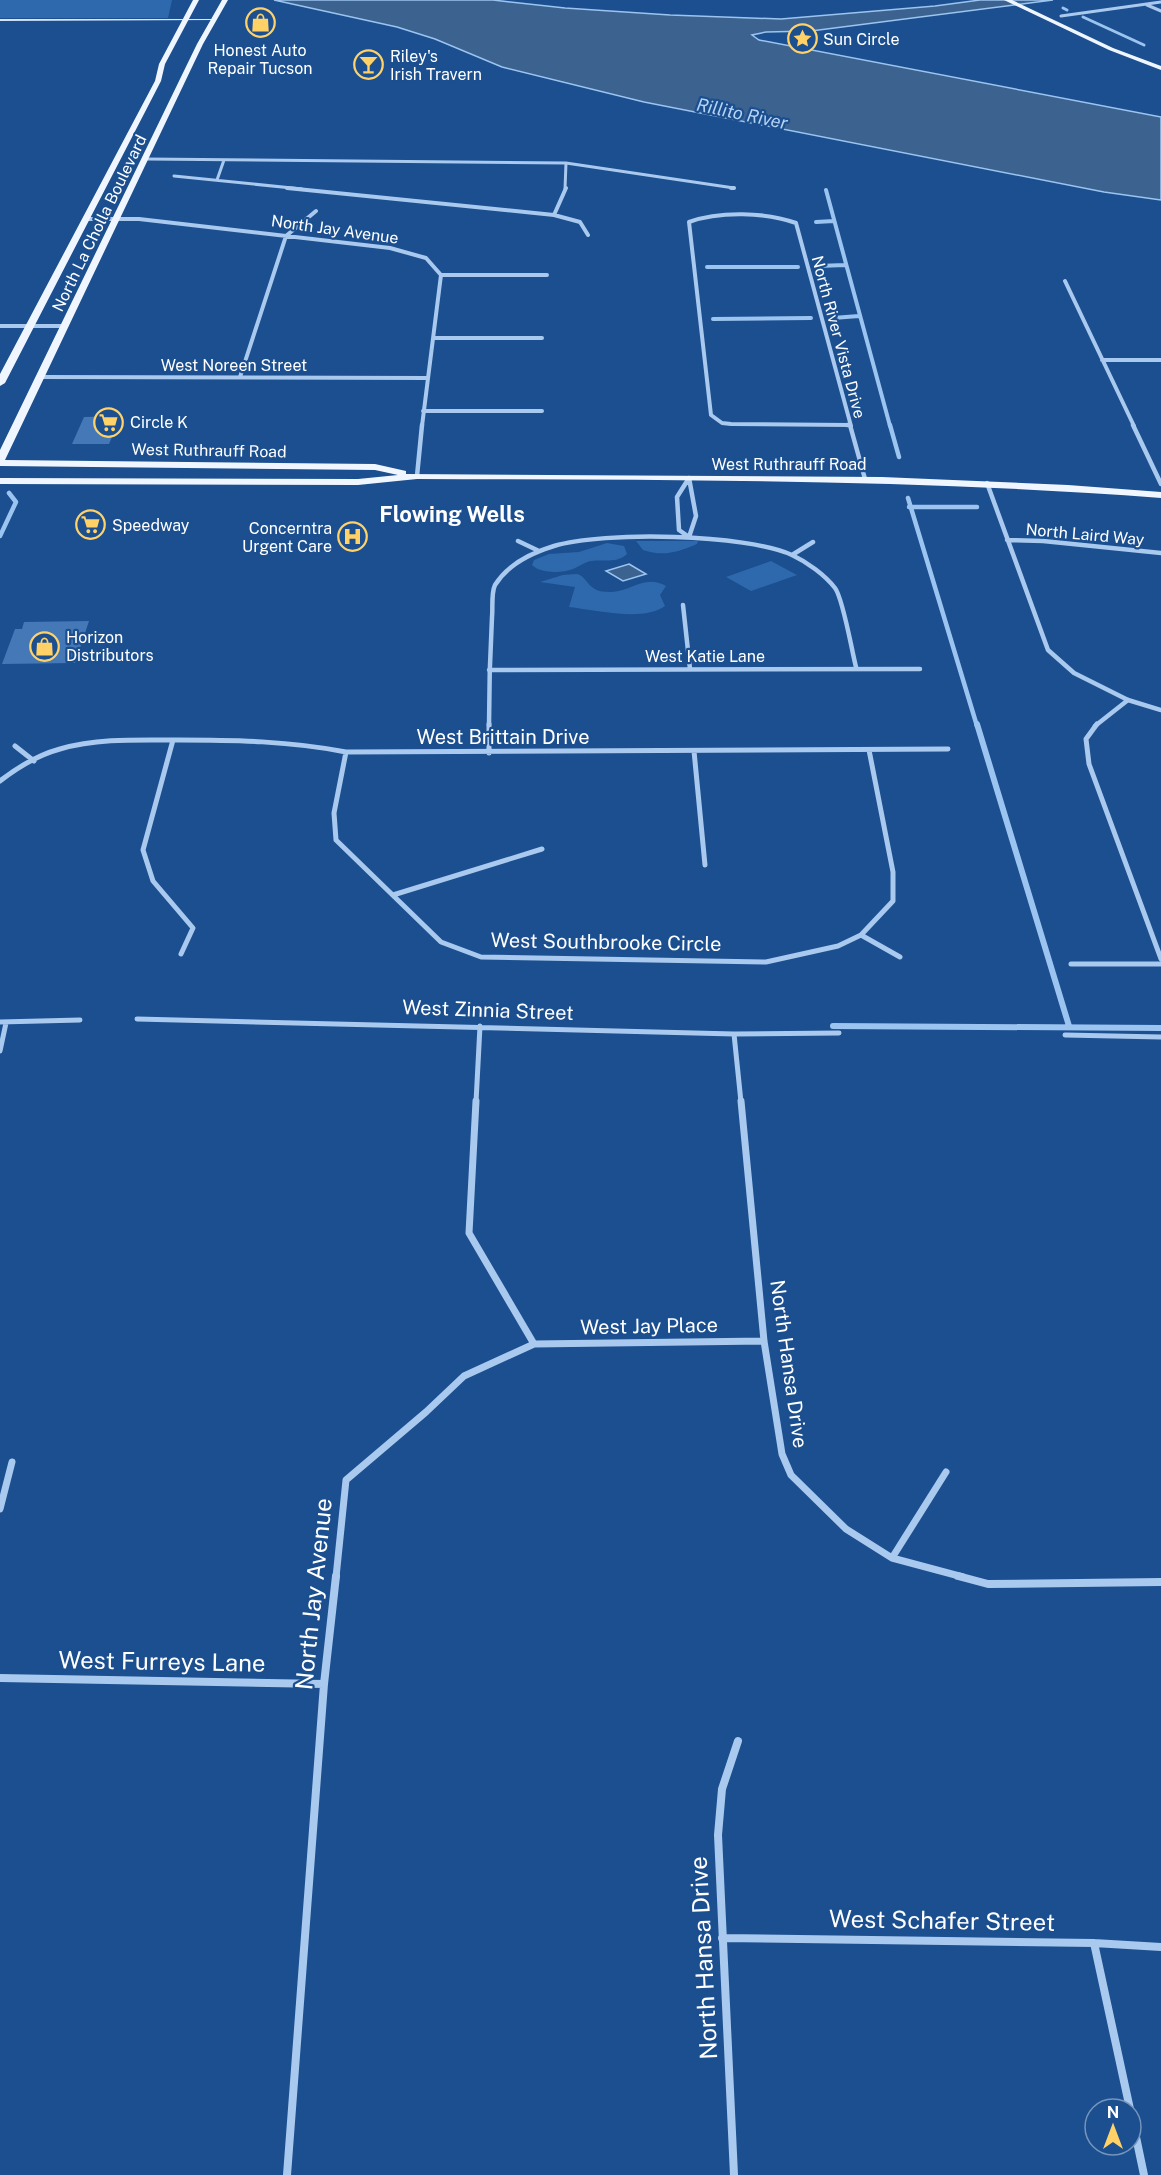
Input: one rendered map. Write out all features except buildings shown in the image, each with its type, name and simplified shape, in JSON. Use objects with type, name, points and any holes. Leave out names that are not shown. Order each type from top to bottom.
[{"type":"main road","name":"North La Cholla Boulevard","points":[[0,383],[88,219],[158,81],[162,64],[196,0]]},
{"type":"main road","name":"North La Cholla Boulevard","points":[[0,461],[200,44],[225,0]]},
{"type":"main road","points":[[1007,0],[1130,57],[1161,68]]},
{"type":"main road","points":[[1053,12],[1071,20]]},
{"type":"main road","points":[[1130,57],[1148,54],[1161,59]]},
{"type":"main road","name":"West Ruthrauff Road","points":[[0,461],[375,468],[417,476]]},
{"type":"main road","name":"West Ruthrauff Road","points":[[0,481],[358,482],[417,476],[865,479],[987,483],[1161,495]]},
{"type":"street","points":[[1061,16],[1161,2]]},
{"type":"street","points":[[1146,4],[1161,11]]},
{"type":"street","points":[[0,20],[213,20]]},
{"type":"street","points":[[146,159],[566,163],[734,188]]},
{"type":"street","points":[[217,180],[224,160]]},
{"type":"street","points":[[554,215],[566,187],[566,163]]},
{"type":"street","points":[[174,176],[554,215],[580,220],[587,228],[588,235]]},
{"type":"street","points":[[240,377],[286,236],[316,211]]},
{"type":"street","points":[[687,219],[708,217],[789,220],[796,217]]},
{"type":"street","name":"North Jay Avenue","points":[[88,219],[139,219],[390,248],[426,258],[441,275]]},
{"type":"street","points":[[693,220],[688,224],[711,415],[718,420],[740,424],[849,425]]},
{"type":"street","name":"North River Vista Drive","points":[[789,220],[798,226],[865,479]]},
{"type":"street","points":[[417,476],[441,275],[547,275]]},
{"type":"street","points":[[1065,281],[1161,484]]},
{"type":"street","points":[[0,326],[65,326]]},
{"type":"street","points":[[434,339],[542,338]]},
{"type":"street","points":[[1102,360],[1161,360]]},
{"type":"street","name":"West Noreen Street","points":[[41,377],[427,378]]},
{"type":"street","points":[[423,411],[542,411]]},
{"type":"street","points":[[712,423],[718,420]]},
{"type":"street","points":[[689,478],[677,497],[679,530],[689,537]]},
{"type":"street","points":[[689,478],[695,497],[695,529],[689,537]]},
{"type":"street","points":[[987,483],[1048,650],[1074,673],[1128,700],[1161,711]]},
{"type":"street","points":[[489,753],[489,670],[494,587],[511,566],[556,545],[600,539],[689,537],[755,544],[792,555],[817,571],[837,590],[856,667]]},
{"type":"street","name":"North Laird Way","points":[[1007,540],[1043,541],[1161,553]]},
{"type":"street","points":[[518,541],[540,551]]},
{"type":"street","points":[[792,555],[813,542]]},
{"type":"street","points":[[683,605],[690,669]]},
{"type":"street","name":"West Katie Lane","points":[[489,670],[856,667],[920,669]]},
{"type":"street","points":[[1071,964],[1161,962],[1089,764],[1086,739],[1098,722],[1128,700]]},
{"type":"street","name":"West Brittain Drive","points":[[0,781],[14,770],[61,748],[124,740],[276,740],[312,744],[346,752],[948,749]]},
{"type":"street","points":[[173,740],[143,850],[153,881],[194,928],[181,954]]},
{"type":"street","points":[[15,746],[34,760]]},
{"type":"street","name":"West Southbrooke Circle","points":[[346,752],[334,813],[336,840],[441,942],[481,957],[766,962],[838,946],[861,935],[893,901],[893,872],[869,750]]},
{"type":"street","points":[[694,751],[705,865]]},
{"type":"street","points":[[393,895],[542,849]]},
{"type":"street","points":[[861,935],[900,957]]},
{"type":"street","name":"West Zinnia Street","points":[[137,1019],[734,1034],[839,1033]]},
{"type":"street","points":[[0,1051],[3,1022],[80,1020]]},
{"type":"street","points":[[480,1026],[469,1233],[534,1344]]},
{"type":"street","name":"North Hansa Drive","points":[[734,1034],[764,1341],[782,1454],[791,1475],[846,1529],[892,1558],[988,1584],[1161,1581]]},
{"type":"street","points":[[1065,1035],[1161,1037]]},
{"type":"street","name":"West Jay Place","points":[[534,1344],[764,1341]]},
{"type":"street","name":"North Jay Avenue","points":[[288,2175],[324,1684],[346,1480],[426,1412],[464,1376],[534,1344]]},
{"type":"street","points":[[0,1509],[12,1462]]},
{"type":"street","points":[[892,1558],[946,1472]]},
{"type":"street","name":"West Furreys Lane","points":[[0,1678],[324,1684]]},
{"type":"street","name":"North Hansa Drive","points":[[734,2175],[722,1938],[719,1813],[726,1773],[738,1741]]},
{"type":"street","name":"West Schafer Street","points":[[722,1938],[1094,1943],[1161,1947]]},
{"type":"street","points":[[1094,1943],[1128,2097]]},
{"type":"street","points":[[1140,2157],[1144,2175]]},
{"type":"shaded area","points":[[0,0],[172,0],[168,18],[0,18]]},
{"type":"shaded area","points":[[636,541],[698,541],[697,544],[684,549],[664,553],[643,550]]},
{"type":"shaded area","points":[[607,543],[624,546],[627,554],[614,560],[588,562],[563,571],[546,571],[532,565],[534,560],[549,554],[579,552]]},
{"type":"shaded area","points":[[771,561],[797,575],[751,591],[726,577]]},
{"type":"shaded area","points":[[577,574],[593,588],[604,592],[619,591],[645,582],[658,583],[666,586],[660,595],[665,606],[656,611],[632,614],[569,607],[575,587],[540,582],[563,575]]},
{"type":"water","name":"Rillito River","points":[[274,0],[493,0],[565,8],[670,15],[781,19],[980,0],[1053,0],[811,31],[766,32],[752,35],[759,40],[1161,117],[1161,200],[1104,192],[644,102],[502,67],[435,39],[397,27]]},
{"type":"water","points":[[629,564],[646,574],[623,581],[606,571]]},
{"type":"waterway","points":[[1063,8],[1067,10]]},
{"type":"waterway","points":[[1083,17],[1144,45]]},
{"type":"waterway","points":[[826,190],[890,426]]},
{"type":"waterway","points":[[816,222],[834,221]]},
{"type":"waterway","points":[[818,266],[845,265]]},
{"type":"waterway","points":[[707,267],[798,267]]},
{"type":"waterway","points":[[833,318],[859,316]]},
{"type":"waterway","points":[[713,319],[811,318]]},
{"type":"waterway","points":[[890,425],[899,457]]},
{"type":"waterway","points":[[0,536],[16,502],[9,493]]},
{"type":"waterway","points":[[908,498],[911,507]]},
{"type":"waterway","points":[[911,507],[977,507]]},
{"type":"waterway","points":[[911,507],[977,726]]},
{"type":"waterway","points":[[977,724],[1069,1026]]},
{"type":"waterway","points":[[833,1026],[1161,1028]]},
{"type":"place","name":"Honest Auto Repair Tucson","points":[[260,22]]},
{"type":"place","name":"Sun Circle","points":[[802,39]]},
{"type":"place","name":"Riley's Irish Travern","points":[[369,65]]},
{"type":"place","name":"Circle K","points":[[109,422]]},
{"type":"place","name":"Speedway","points":[[91,525]]},
{"type":"place","name":"Concerntra Urgent Care","points":[[353,537]]},
{"type":"place","name":"Horizon Distributors","points":[[45,646]]},
{"type":"district","name":"Flowing Wells","points":[[452,514]]}]
